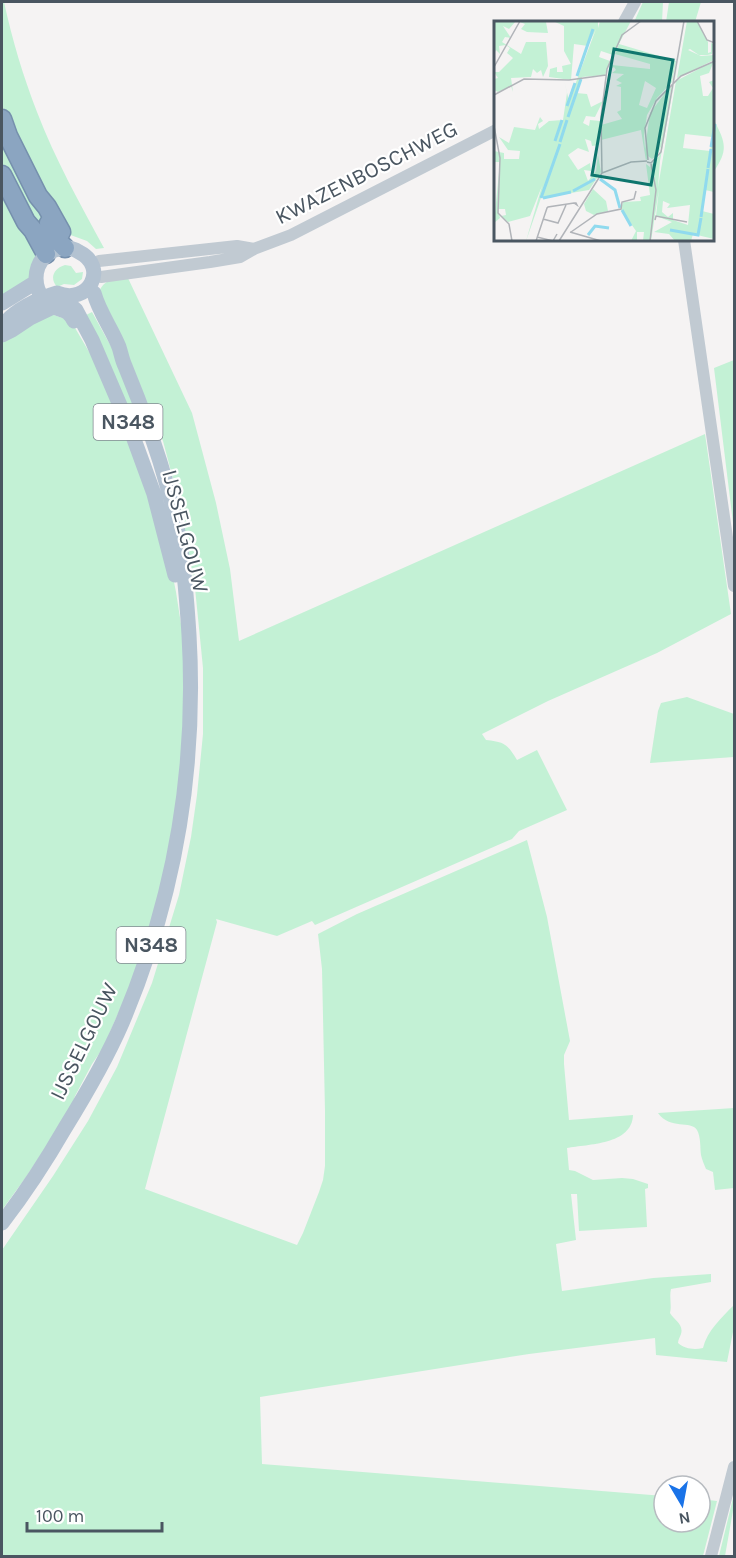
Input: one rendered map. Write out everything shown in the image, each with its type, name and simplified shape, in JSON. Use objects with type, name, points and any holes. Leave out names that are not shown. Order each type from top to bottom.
[{"type":"highway","points":[[2,119],[41,202],[47,207],[63,240]]},
{"type":"highway","points":[[2,175],[46,258]]},
{"type":"main road","points":[[2,303],[36,282],[36,274],[46,258],[66,238],[84,244],[97,266],[90,293],[77,303],[55,303],[14,314],[2,327]]},
{"type":"main road","points":[[46,258],[68,255],[79,258],[88,268],[97,266]]},
{"type":"main road","points":[[46,258],[43,282],[55,303]]},
{"type":"main road","name":"IJSSELGOUW","points":[[36,282],[39,292],[55,303],[100,361],[135,440],[154,494],[174,569],[189,649]]},
{"type":"main road","points":[[2,333],[12,330],[55,303],[57,293],[72,296],[90,293]]},
{"type":"main road","name":"IJSSELGOUW","points":[[2,1223],[44,1164],[96,1076],[122,1024],[143,969],[169,882],[184,801],[190,740],[189,649],[183,567],[176,520],[147,422],[124,363],[114,349],[90,293]]},
{"type":"street","points":[[625,21],[635,2]]},
{"type":"street","name":"KWAZENBOSCHWEG","points":[[97,266],[217,261],[240,257],[254,249],[291,235],[494,131]]},
{"type":"street","points":[[684,242],[735,586]]},
{"type":"street","name":"KWAZENBOSCHWEG","points":[[97,266],[150,255],[237,246],[254,249]]},
{"type":"street","points":[[711,1557],[735,1467]]},
{"type":"green space","points":[[2,2],[4,2],[14,44],[44,130],[104,248],[96,249],[87,241],[65,233],[12,133],[2,105]]},
{"type":"green space","points":[[643,2],[663,2],[662,21],[634,21]]},
{"type":"green space","points":[[669,2],[701,2],[695,21],[666,21]]},
{"type":"green space","points":[[715,122],[724,146],[715,169]]},
{"type":"green space","points":[[2,133],[52,237],[33,223],[2,164]]},
{"type":"green space","points":[[2,185],[36,252],[36,259],[31,278],[2,299]]},
{"type":"green space","points":[[65,265],[71,266],[76,273],[83,272],[82,279],[74,285],[64,284],[57,287],[53,280],[54,274],[58,268]]},
{"type":"green space","points":[[127,276],[192,413],[216,503],[230,569],[239,641],[705,434],[731,614],[657,653],[548,701],[482,734],[486,740],[505,745],[517,760],[537,750],[567,810],[519,831],[512,839],[315,925],[312,921],[277,936],[216,919],[145,1189],[297,1245],[319,1192],[325,1166],[322,969],[318,934],[357,914],[527,840],[547,917],[570,1041],[564,1055],[569,1120],[633,1115],[631,1125],[617,1138],[597,1144],[567,1148],[569,1170],[593,1180],[622,1178],[648,1184],[648,1188],[645,1189],[647,1227],[579,1231],[577,1194],[571,1194],[576,1240],[556,1244],[562,1291],[653,1278],[711,1274],[711,1282],[671,1289],[670,1313],[681,1327],[678,1343],[687,1348],[700,1349],[703,1348],[716,1325],[734,1305],[734,1327],[727,1362],[656,1355],[655,1338],[529,1354],[260,1397],[262,1464],[652,1495],[652,1534],[709,1534],[703,1556],[2,1555],[2,1250],[88,1121],[117,1067],[152,983],[179,895],[191,837],[203,734],[203,668],[195,588],[182,513],[163,441],[99,293],[106,282]]},
{"type":"green space","points":[[92,312],[113,350],[143,424],[138,426],[84,316]]},
{"type":"green space","points":[[48,313],[71,321],[109,386],[165,537],[185,650],[184,784],[155,912],[128,991],[103,1048],[75,1096],[71,1109],[2,1210],[2,342]]},
{"type":"green space","points":[[734,360],[734,531],[714,368]]},
{"type":"green space","points":[[687,697],[734,714],[734,757],[650,763],[661,703]]},
{"type":"green space","points":[[734,1108],[734,1188],[715,1190],[713,1172],[706,1169],[702,1159],[697,1130],[694,1127],[668,1121],[658,1113]]},
{"type":"green space","points":[[734,1494],[725,1556],[719,1556]]},
{"type":"green space","points":[[712,1500],[717,1501],[712,1521]]}]
